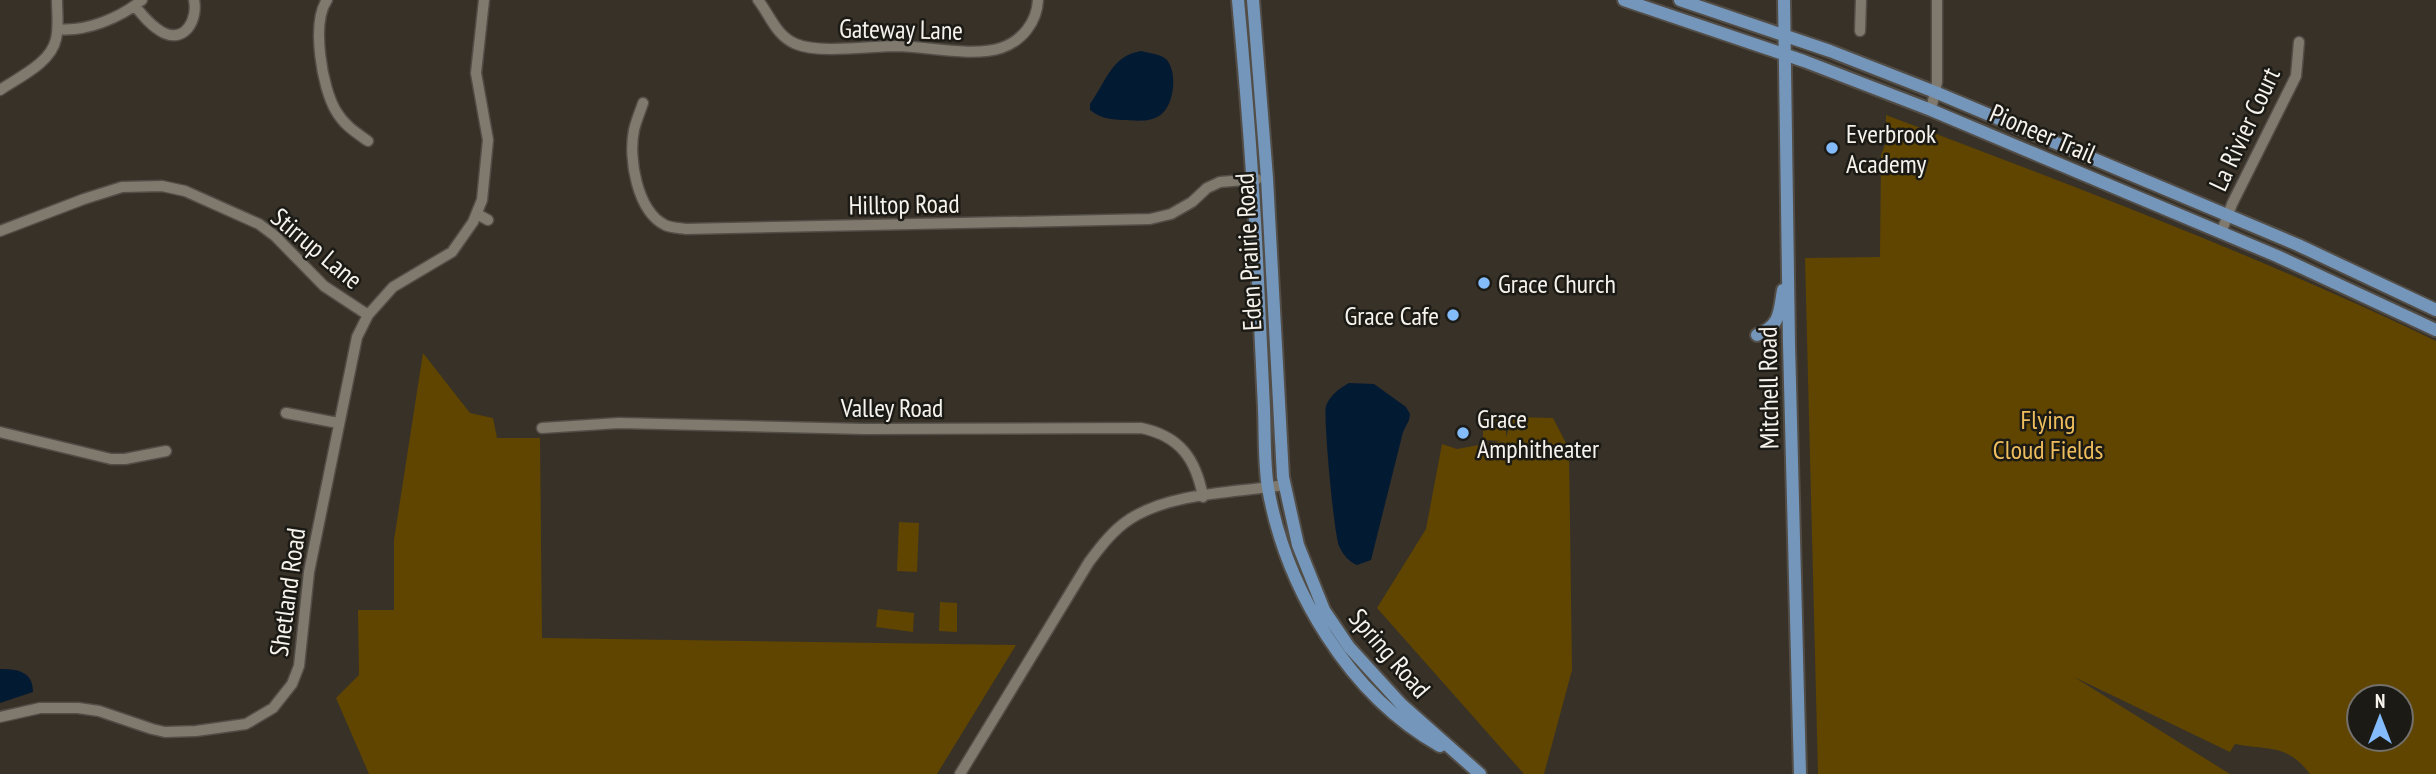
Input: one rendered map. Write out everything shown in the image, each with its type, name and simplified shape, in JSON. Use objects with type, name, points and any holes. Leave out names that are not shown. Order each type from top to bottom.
[{"type":"main road","name":"Eden Prairie Road","points":[[1238,0],[1260,179],[1284,485]]},
{"type":"main road","name":"Eden Prairie Road","points":[[1253,0],[1268,488]]},
{"type":"main road","name":"Pioneer Trail","points":[[1623,0],[1851,78],[1931,110],[2221,233],[2436,330]]},
{"type":"main road","name":"Pioneer Trail","points":[[1679,0],[1785,35],[1935,92],[2228,215],[2436,310]]},
{"type":"main road","name":"Mitchell Road","points":[[1784,0],[1800,774]]},
{"type":"main road","points":[[1757,335],[1767,331],[1778,320],[1788,262]]},
{"type":"main road","name":"Spring Road","points":[[1284,485],[1290,518],[1305,566],[1330,620],[1382,685],[1480,774]]},
{"type":"main road","name":"Spring Road","points":[[1268,488],[1284,548],[1302,594],[1338,652],[1370,691],[1420,735],[1458,756]]},
{"type":"street","points":[[0,90],[48,55],[54,47],[58,29],[57,0]]},
{"type":"street","points":[[58,29],[85,28],[139,3],[162,32],[176,34],[184,32],[194,20],[194,0]]},
{"type":"street","points":[[327,0],[318,25],[330,101],[346,125],[368,141]]},
{"type":"street","name":"Shetland Road","points":[[0,717],[40,708],[78,708],[99,711],[165,732],[225,728],[246,724],[273,708],[283,697],[296,673],[301,654],[303,610],[309,572],[357,337],[368,315],[393,287],[410,275],[441,261],[452,252],[477,214],[482,200],[488,157],[487,125],[476,73],[484,0]]},
{"type":"street","name":"Gateway Lane","points":[[758,0],[785,38],[805,47],[919,47],[979,52],[1014,42],[1032,22],[1038,0]]},
{"type":"street","points":[[1860,31],[1861,0]]},
{"type":"street","points":[[1931,110],[1935,92],[1937,0]]},
{"type":"street","name":"La Rivier Court","points":[[2221,233],[2296,76],[2299,42]]},
{"type":"street","name":"Hilltop Road","points":[[643,103],[633,139],[638,190],[644,205],[666,226],[687,229],[1150,219],[1171,214],[1220,182],[1260,179]]},
{"type":"street","name":"Stirrup Lane","points":[[0,231],[122,187],[162,186],[185,191],[259,224],[275,236],[324,286],[368,315]]},
{"type":"street","points":[[477,214],[488,220]]},
{"type":"street","points":[[286,413],[338,423]]},
{"type":"street","name":"Valley Road","points":[[542,428],[620,423],[864,429],[1141,428],[1158,431],[1173,439],[1189,456],[1200,481],[1203,497]]},
{"type":"street","points":[[0,432],[111,459],[166,451]]},
{"type":"street","points":[[960,774],[1102,544],[1145,510],[1170,502],[1284,485]]},
{"type":"green space","name":"Flying Cloud Fields","points":[[1886,115],[2233,250],[2436,341],[2436,774],[2310,774],[2293,757],[2277,750],[2235,744],[2230,752],[2074,677],[2230,774],[1818,774],[1805,258],[1880,257],[1881,155],[1886,142]]},
{"type":"green space","points":[[423,353],[470,413],[493,418],[497,438],[540,438],[542,638],[1016,645],[937,774],[369,774],[336,698],[359,675],[358,610],[394,610],[394,540]]},
{"type":"green space","points":[[1506,416],[1506,437],[1513,417],[1553,418],[1569,449],[1572,670],[1544,774],[1524,774],[1377,608],[1426,529],[1442,444],[1457,449],[1501,441],[1483,440],[1483,417]]},
{"type":"green space","points":[[899,522],[919,523],[917,572],[897,571]]},
{"type":"green space","points":[[940,602],[957,603],[957,632],[939,631]]},
{"type":"green space","points":[[878,609],[914,613],[913,632],[876,627]]},
{"type":"water","points":[[1141,51],[1162,56],[1173,73],[1173,90],[1164,112],[1155,118],[1135,121],[1105,118],[1090,110],[1090,104],[1116,64]]},
{"type":"water","points":[[1349,383],[1374,384],[1406,407],[1410,414],[1403,432],[1371,560],[1357,565],[1345,555],[1337,537],[1325,414],[1328,402]]},
{"type":"water","points":[[0,669],[27,675],[33,692],[0,703]]},
{"type":"place","name":"Everbrook Academy","points":[[1832,148]]},
{"type":"place","name":"Grace Church","points":[[1484,283]]},
{"type":"place","name":"Grace Cafe","points":[[1453,315]]},
{"type":"place","name":"Grace Amphitheater","points":[[1463,433]]}]
